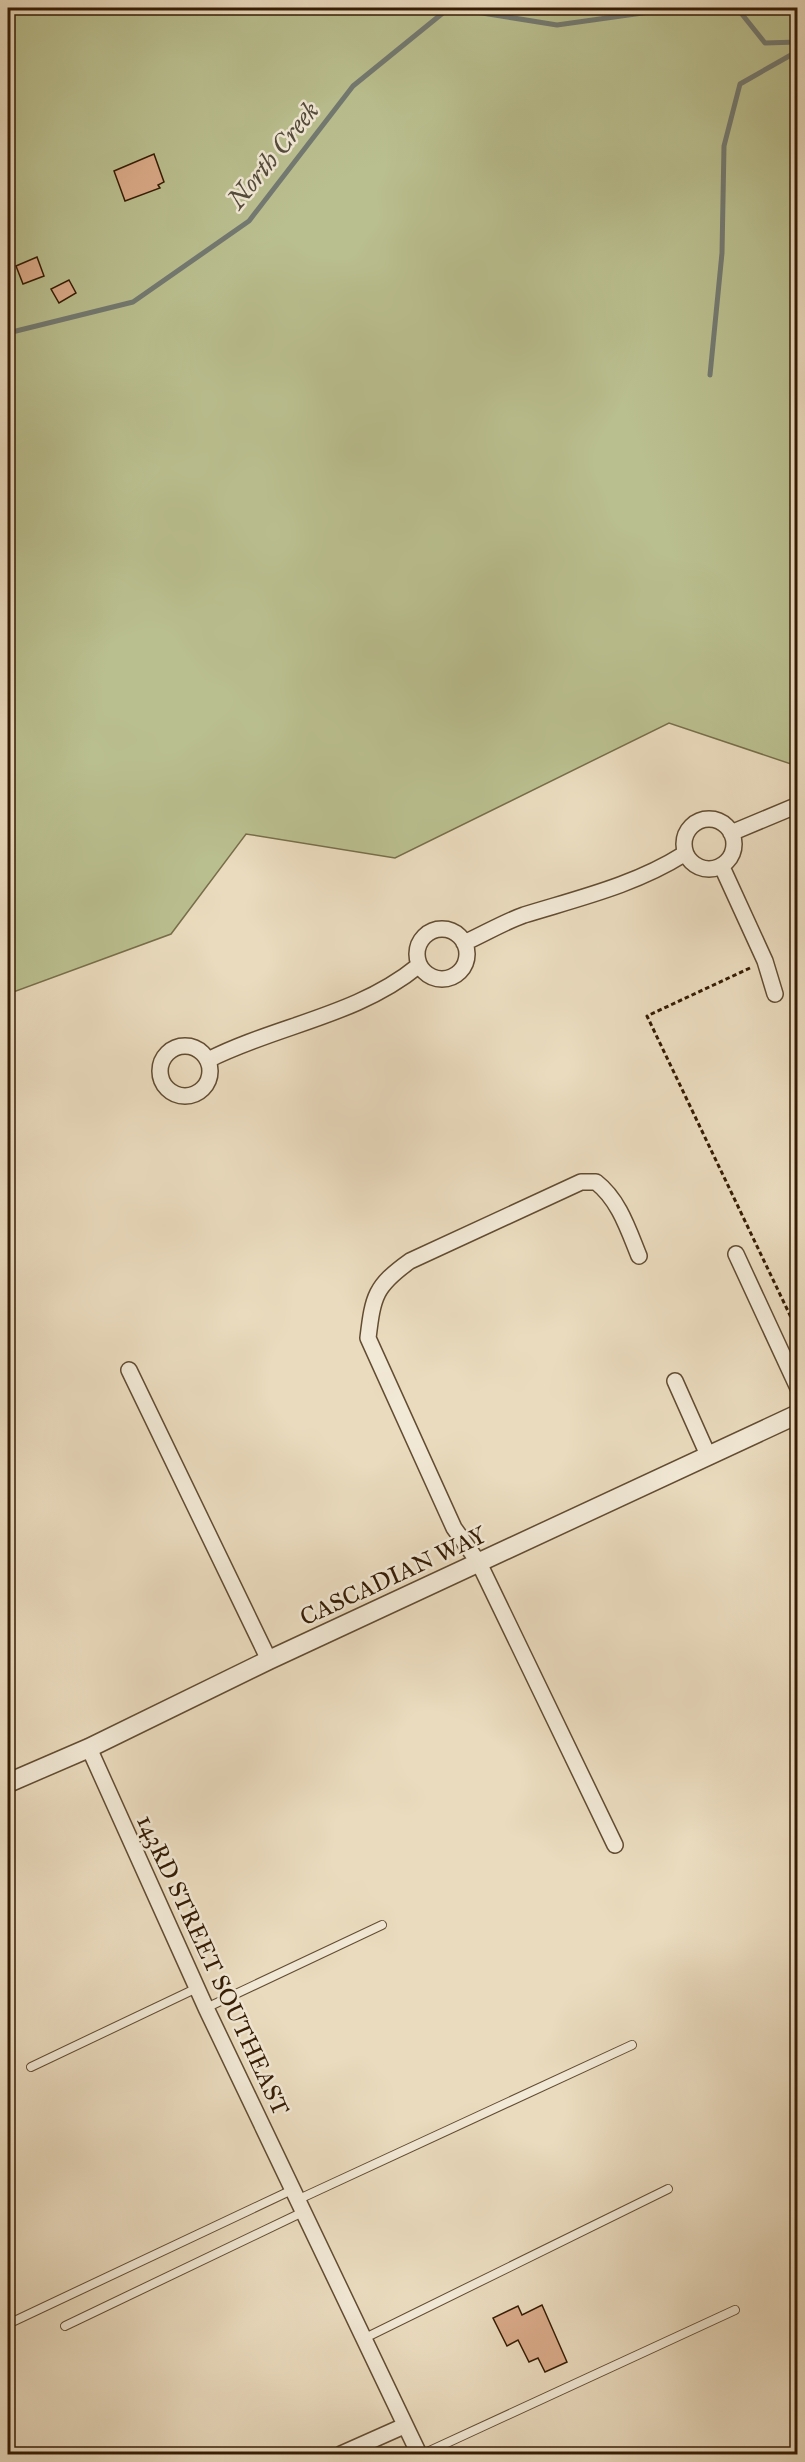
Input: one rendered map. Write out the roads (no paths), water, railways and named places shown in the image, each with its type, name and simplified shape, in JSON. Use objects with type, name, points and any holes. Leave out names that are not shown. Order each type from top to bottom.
[{"type":"street","points":[[731,833],[798,805]]},
{"type":"street","points":[[702,820],[719,821],[731,833],[734,848],[732,855],[722,867],[705,869],[696,867],[684,854],[688,829],[702,820]]},
{"type":"street","points":[[465,943],[521,916],[632,881],[684,854]]},
{"type":"street","points":[[722,867],[765,961],[775,994]]},
{"type":"street","points":[[435,929],[452,930],[465,943],[467,958],[464,966],[453,977],[437,979],[418,966],[417,948],[421,939],[435,929]]},
{"type":"street","points":[[208,1060],[239,1044],[321,1017],[380,993],[418,966]]},
{"type":"street","points":[[615,1845],[479,1563],[454,1528],[368,1338],[372,1306],[385,1279],[410,1261],[580,1182],[596,1182],[608,1191],[617,1204],[639,1256]]},
{"type":"street","points":[[736,1254],[798,1388]]},
{"type":"street","points":[[129,1370],[269,1660]]},
{"type":"street","points":[[675,1381],[708,1455]]},
{"type":"street","name":"CASCADIAN WAY","points":[[8,1783],[89,1748],[269,1660],[798,1413]]},
{"type":"street","name":"143RD STREET SOUTHEAST","points":[[89,1748],[206,2008],[404,2426],[421,2454]]},
{"type":"street","points":[[341,2454],[404,2426]]},
{"type":"lane","points":[[206,2008],[382,1925]]},
{"type":"lane","points":[[31,2067],[197,1988]]},
{"type":"lane","points":[[8,2324],[297,2201],[632,2046]]},
{"type":"lane","points":[[363,2339],[668,2189]]},
{"type":"lane","points":[[65,2326],[297,2201]]},
{"type":"lane","points":[[421,2454],[735,2310]]},
{"type":"waterway","name":"North Creek","points":[[8,333],[133,302],[249,221],[353,86],[449,8]]},
{"type":"waterway","name":"North Creek","points":[[451,8],[557,25],[678,8]]},
{"type":"waterway","name":"North Creek","points":[[737,8],[765,43],[798,42]]},
{"type":"waterway","points":[[710,375],[722,253],[724,146],[740,84],[798,51]]}]
